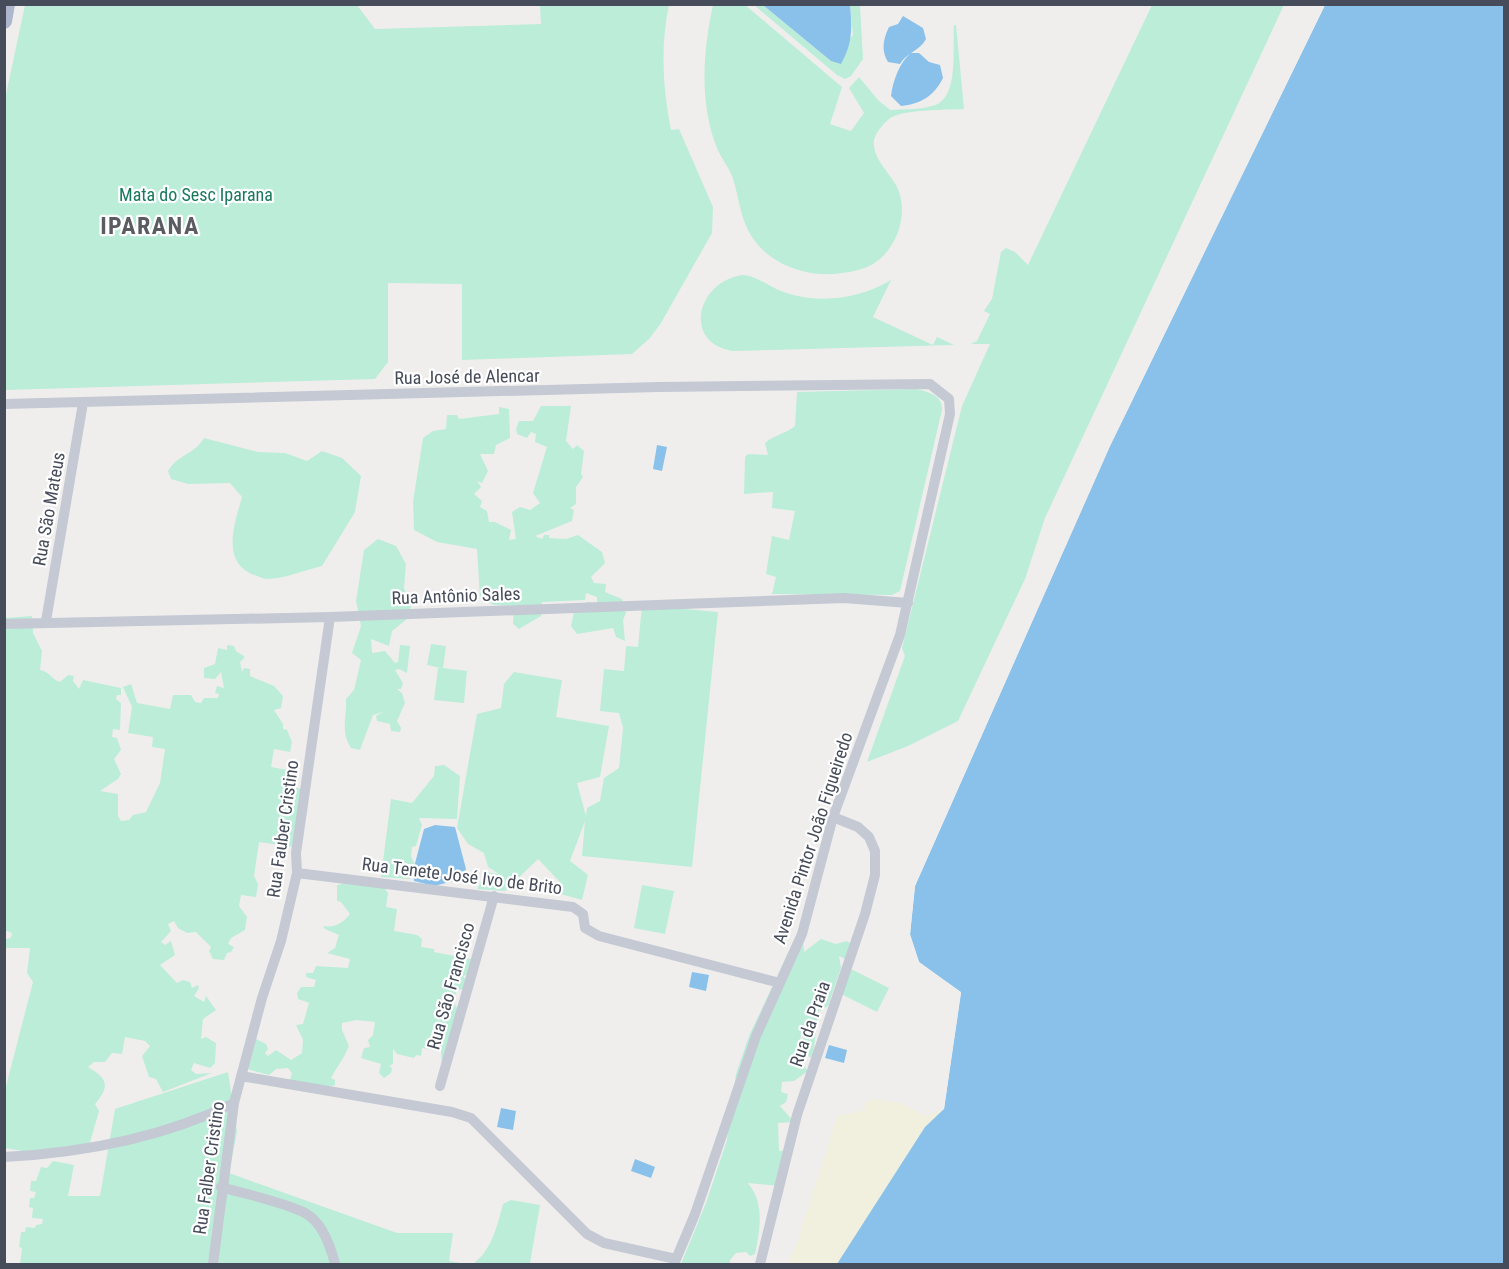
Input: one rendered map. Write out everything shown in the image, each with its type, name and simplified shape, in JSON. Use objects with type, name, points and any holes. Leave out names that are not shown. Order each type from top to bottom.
[{"type":"main road","points":[[4,21],[7,4]]},
{"type":"street","name":"Rua José de Alencar","points":[[4,404],[659,387],[930,384]]},
{"type":"street","name":"Avenida Pintor João Figueiredo","points":[[675,1262],[756,1036],[802,934],[833,817],[900,635],[950,414],[949,399],[930,384]]},
{"type":"street","name":"Rua São Mateus","points":[[46,621],[83,403]]},
{"type":"street","name":"Rua Antônio Sales","points":[[4,624],[46,621],[330,617],[844,598],[908,603]]},
{"type":"street","name":"Rua Fauber Cristino","points":[[241,1076],[262,998],[281,941],[297,873],[297,842],[330,617]]},
{"type":"street","name":"Rua da Praia","points":[[760,1264],[797,1115],[865,914],[875,875],[875,851],[869,837],[858,827],[833,817]]},
{"type":"street","name":"Rua Tenete José Ivo de Brito","points":[[297,873],[573,907],[583,914],[585,928],[599,936],[780,983]]},
{"type":"street","name":"Rua São Francisco","points":[[440,1086],[494,896]]},
{"type":"street","name":"Rua Falber Cristino","points":[[213,1264],[221,1187],[233,1129],[234,1103],[241,1076]]},
{"type":"street","points":[[241,1076],[452,1112],[471,1118],[587,1234],[604,1243],[675,1262]]},
{"type":"street","points":[[4,1157],[60,1153],[98,1146],[197,1119],[234,1103]]},
{"type":"street","points":[[221,1187],[307,1214],[318,1226],[331,1249],[334,1264]]},
{"type":"green space","name":"Mata do Sesc Iparana","points":[[25,5],[357,5],[375,29],[541,24],[540,5],[669,5],[664,36],[664,68],[671,130],[679,129],[713,207],[712,233],[661,323],[650,338],[632,354],[462,360],[462,284],[388,283],[388,362],[375,379],[5,390],[4,104]]},
{"type":"green space","points":[[713,5],[745,5],[842,87],[830,124],[851,131],[864,113],[849,88],[859,77],[878,100],[890,110],[922,108],[941,102],[951,84],[954,25],[956,25],[964,109],[903,113],[883,124],[875,138],[875,151],[896,185],[902,206],[899,229],[895,239],[882,257],[873,264],[846,273],[800,271],[775,259],[754,240],[744,222],[732,176],[717,148],[707,113],[705,58]]},
{"type":"green space","points":[[754,5],[763,5],[831,61],[853,35],[850,5],[860,5],[863,59],[851,76],[845,79],[837,75]]},
{"type":"green space","points":[[1152,5],[1284,5],[1045,518],[1025,579],[958,721],[908,746],[867,762],[905,656],[902,648],[962,406],[990,344],[971,344],[977,341],[990,314],[984,311],[992,299],[1001,252],[1006,248],[1015,252],[1028,265]]},
{"type":"green space","points":[[742,275],[757,279],[781,291],[823,299],[852,296],[879,287],[891,280],[873,317],[933,345],[937,337],[954,345],[732,351],[716,345],[706,336],[701,325],[701,312],[714,289],[727,280]]},
{"type":"green space","points":[[916,389],[930,393],[937,398],[942,405],[942,410],[900,591],[892,595],[772,594],[776,577],[766,574],[772,536],[789,540],[795,511],[772,508],[773,492],[744,494],[745,457],[748,454],[768,455],[765,443],[795,426],[797,392]]},
{"type":"green space","points":[[541,406],[571,406],[566,441],[573,449],[577,445],[584,451],[581,474],[583,477],[576,487],[576,504],[570,508],[574,510],[572,521],[535,536],[542,539],[544,535],[549,535],[549,538],[566,539],[578,535],[602,552],[605,563],[591,577],[594,583],[606,584],[605,592],[622,599],[626,613],[623,620],[625,641],[616,637],[613,628],[577,634],[571,626],[574,612],[587,602],[597,603],[597,597],[586,593],[585,600],[542,602],[541,616],[519,629],[513,624],[514,606],[494,605],[480,598],[477,549],[437,542],[414,530],[413,502],[423,438],[433,431],[446,429],[447,415],[457,415],[459,419],[499,414],[499,407],[509,409],[510,438],[496,445],[494,454],[480,454],[488,471],[482,483],[477,481],[481,487],[474,494],[482,501],[480,507],[487,511],[489,522],[495,522],[511,530],[509,540],[516,539],[512,512],[520,507],[530,510],[540,503],[533,493],[547,447],[535,442],[536,434],[531,432],[527,438],[517,434],[516,429],[519,421],[533,421]]},
{"type":"green space","points":[[204,438],[258,452],[285,453],[307,461],[322,451],[342,458],[361,476],[355,512],[322,566],[274,579],[264,579],[243,569],[233,551],[234,529],[242,497],[230,483],[188,484],[171,479],[168,471],[176,461],[196,448]]},
{"type":"green space","points":[[378,539],[396,546],[406,564],[404,588],[411,606],[407,619],[392,631],[389,646],[371,639],[372,653],[385,651],[395,663],[398,662],[400,645],[410,646],[407,673],[399,669],[395,670],[403,683],[401,689],[397,689],[402,693],[405,703],[397,721],[401,728],[400,732],[391,731],[390,724],[377,721],[376,716],[383,712],[373,715],[360,750],[351,748],[346,736],[346,699],[354,690],[361,660],[352,653],[361,626],[356,601],[364,550]]},
{"type":"green space","points":[[642,605],[718,612],[692,867],[582,856],[585,821],[570,861],[588,875],[582,900],[557,893],[560,882],[538,859],[505,891],[477,889],[486,872],[499,874],[488,867],[484,853],[468,844],[457,828],[477,714],[501,708],[504,684],[514,672],[562,680],[556,717],[609,726],[600,777],[577,783],[586,816],[587,808],[600,801],[604,778],[619,768],[623,728],[619,713],[600,711],[604,669],[624,671],[626,646],[638,647]]},
{"type":"green space","points":[[32,616],[33,633],[42,651],[40,670],[60,682],[68,675],[74,676],[73,681],[79,689],[83,680],[121,688],[121,695],[117,695],[116,699],[121,703],[120,730],[113,729],[112,737],[117,738],[121,750],[114,759],[121,774],[118,779],[100,791],[118,794],[118,816],[121,821],[146,812],[160,783],[165,749],[152,747],[153,737],[128,733],[132,707],[123,687],[131,684],[137,703],[170,709],[173,695],[191,695],[195,702],[201,703],[204,698],[218,698],[219,694],[215,693],[217,686],[224,688],[221,672],[215,679],[204,678],[204,668],[215,664],[218,648],[227,650],[227,645],[234,646],[236,651],[245,657],[240,662],[242,672],[244,668],[250,669],[250,676],[274,686],[283,696],[281,708],[274,710],[292,742],[290,752],[274,749],[271,767],[288,770],[285,786],[303,789],[294,847],[259,842],[254,876],[258,884],[256,897],[241,895],[239,906],[247,917],[245,930],[231,938],[228,944],[234,947],[231,952],[227,953],[224,960],[213,959],[209,951],[211,947],[196,932],[187,933],[178,928],[174,921],[168,924],[171,931],[161,942],[165,945],[171,941],[175,955],[160,965],[177,983],[183,980],[190,982],[192,988],[198,985],[199,988],[194,996],[204,1002],[206,996],[216,1010],[203,1019],[201,1039],[206,1037],[216,1043],[215,1063],[210,1068],[194,1063],[191,1070],[196,1074],[212,1073],[163,1092],[156,1079],[149,1077],[142,1056],[150,1046],[145,1041],[125,1037],[122,1054],[112,1053],[105,1062],[94,1062],[88,1067],[100,1075],[105,1083],[105,1088],[95,1104],[99,1111],[89,1146],[34,1153],[5,1148],[5,1090],[33,982],[27,973],[30,948],[5,948],[6,939],[11,938],[12,933],[4,930],[4,618]]},
{"type":"green space","points":[[431,644],[446,646],[443,668],[467,671],[464,703],[434,700],[438,668],[441,668],[427,665]]},
{"type":"green space","points":[[444,765],[460,776],[457,819],[419,818],[422,825],[416,846],[412,847],[411,856],[415,865],[410,879],[381,877],[391,799],[412,803],[434,776],[435,766]]},
{"type":"green space","points":[[337,885],[383,886],[388,893],[386,907],[397,909],[394,931],[417,935],[422,939],[421,947],[434,949],[434,952],[471,959],[468,973],[463,977],[468,980],[466,989],[457,990],[453,1002],[460,1012],[451,1028],[454,1031],[442,1065],[441,1051],[422,1048],[421,1056],[416,1055],[414,1058],[397,1054],[393,1049],[393,1064],[389,1066],[392,1068],[391,1073],[384,1078],[379,1073],[381,1064],[361,1058],[364,1048],[370,1047],[368,1040],[373,1035],[375,1022],[356,1020],[342,1023],[342,1030],[349,1046],[331,1078],[335,1080],[335,1085],[328,1087],[290,1080],[292,1073],[288,1068],[276,1069],[269,1075],[247,1069],[254,1038],[266,1044],[268,1049],[265,1053],[268,1056],[276,1050],[291,1060],[302,1053],[303,1040],[296,1025],[303,1024],[309,1003],[298,999],[297,993],[301,987],[314,987],[316,980],[306,977],[306,973],[313,973],[316,966],[348,968],[350,959],[327,953],[335,948],[339,935],[323,926],[338,924],[350,914],[341,902],[337,901]]},
{"type":"green space","points":[[642,885],[674,891],[665,934],[634,928]]},
{"type":"green space","points":[[795,938],[803,940],[804,952],[821,939],[836,944],[847,941],[852,945],[845,959],[839,956],[841,968],[828,1006],[818,1012],[813,1058],[809,1057],[801,1032],[797,1057],[808,1071],[794,1081],[782,1082],[781,1092],[788,1094],[786,1102],[780,1106],[794,1122],[778,1123],[779,1151],[788,1150],[779,1186],[748,1183],[757,1199],[760,1217],[755,1254],[750,1256],[746,1252],[736,1253],[730,1260],[730,1264],[681,1264],[706,1203],[727,1140],[736,1074],[749,1036]]},
{"type":"green space","points":[[851,969],[889,988],[877,1012],[839,993]]},
{"type":"green space","points":[[228,1072],[237,1132],[229,1173],[397,1233],[453,1233],[449,1261],[466,1264],[20,1264],[21,1232],[25,1232],[26,1227],[35,1228],[36,1225],[42,1224],[43,1219],[32,1218],[33,1208],[29,1207],[30,1198],[34,1198],[36,1192],[30,1191],[31,1181],[36,1181],[41,1167],[47,1168],[53,1161],[74,1165],[68,1196],[100,1196],[115,1109]]},
{"type":"green space","points":[[511,1200],[540,1205],[530,1263],[537,1264],[473,1264],[489,1245],[503,1204]]},
{"type":"sand","points":[[873,1099],[901,1103],[925,1116],[944,1109],[925,1127],[837,1264],[787,1264],[798,1240],[837,1116],[866,1110],[863,1104]]},
{"type":"water","points":[[763,5],[850,5],[851,35],[841,64],[831,61]]},
{"type":"water","points":[[1325,5],[1504,5],[1504,1264],[837,1264],[925,1127],[944,1109],[961,993],[919,962],[910,935],[915,886],[1110,446]]},
{"type":"water","points":[[903,16],[923,28],[926,39],[900,64],[888,62],[884,49],[885,36],[889,27],[898,24]]},
{"type":"water","points":[[911,53],[919,53],[929,62],[940,65],[943,78],[926,98],[901,106],[891,96],[892,90],[900,67]]},
{"type":"water","points":[[657,445],[667,447],[662,471],[653,469]]},
{"type":"water","points":[[435,825],[455,827],[466,869],[462,879],[434,886],[414,881],[413,871],[424,829]]},
{"type":"water","points":[[692,972],[709,975],[706,991],[689,987]]},
{"type":"water","points":[[829,1045],[847,1050],[844,1063],[825,1058]]},
{"type":"water","points":[[501,1108],[516,1111],[513,1130],[497,1127]]},
{"type":"water","points":[[635,1159],[655,1167],[651,1178],[631,1171]]},
{"type":"pier","points":[[1321,4],[1325,5],[1110,446],[915,886],[910,934],[919,962],[961,992],[944,1109],[937,1112],[941,1108],[958,994],[916,964],[907,934],[913,885],[1107,444]]},
{"type":"district","name":"IPARANA","points":[[150,226]]}]
